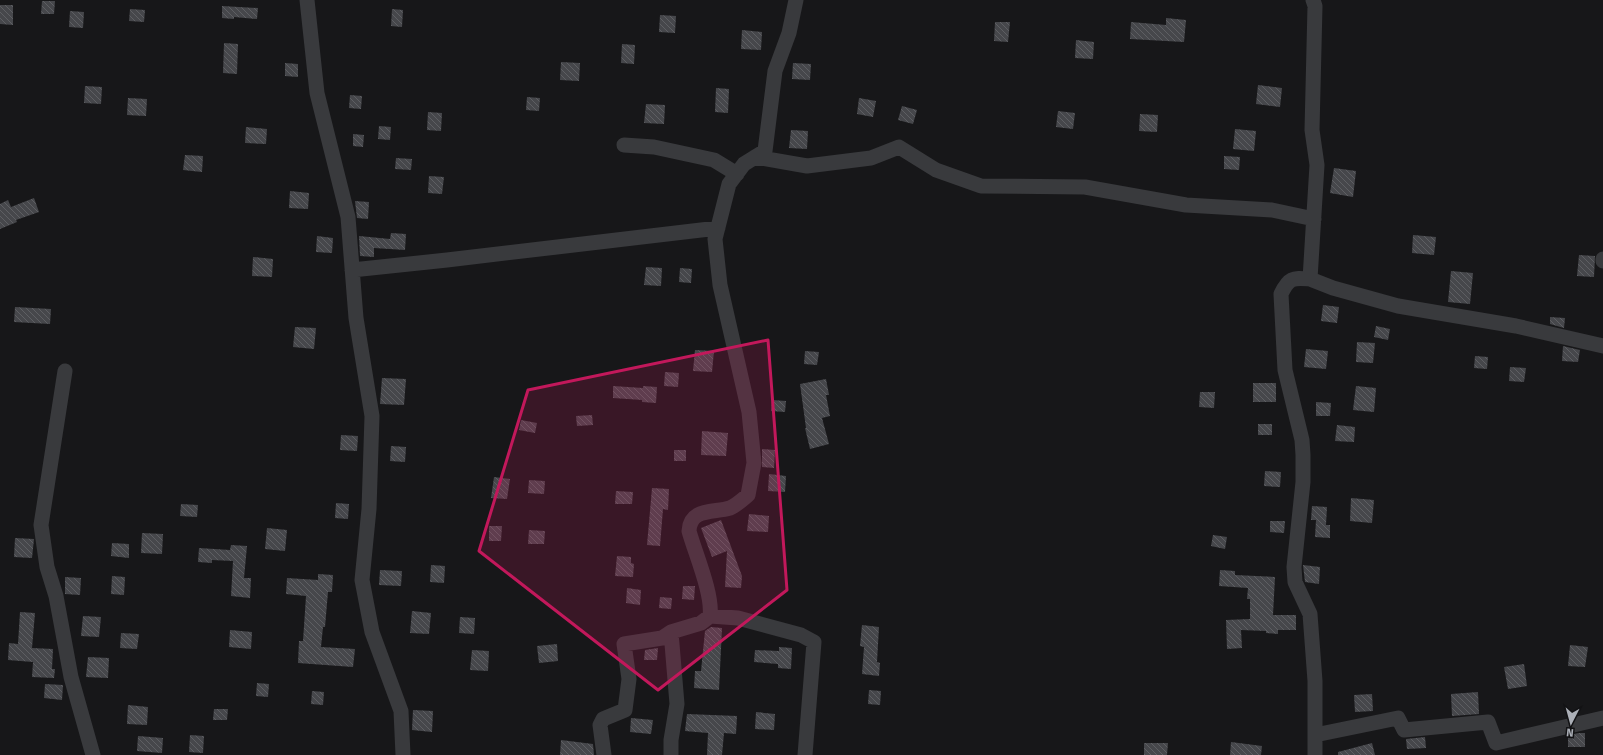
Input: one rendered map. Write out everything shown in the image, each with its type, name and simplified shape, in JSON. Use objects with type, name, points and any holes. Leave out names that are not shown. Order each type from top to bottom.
[{"type":"street","points":[[307,0],[317,93],[348,217],[356,318],[372,416],[368,509],[362,580],[372,632],[402,711],[403,755]]},
{"type":"street","points":[[710,616],[711,609],[704,577],[689,531],[689,523],[696,515],[732,507],[748,495],[754,463],[749,412],[720,285],[715,239],[729,184],[744,164],[764,151],[775,71],[789,33],[796,0]]},
{"type":"street","points":[[1310,279],[1317,165],[1312,130],[1315,6],[1313,0]]},
{"type":"street","points":[[624,145],[654,147],[714,160],[737,174]]},
{"type":"street","points":[[756,157],[807,166],[871,158],[899,147],[936,170],[981,186],[1085,187],[1186,205],[1272,210],[1314,219]]},
{"type":"street","points":[[352,270],[718,228]]},
{"type":"street","points":[[1315,755],[1315,681],[1310,614],[1295,582],[1294,567],[1303,482],[1303,456],[1302,440],[1285,370],[1281,294],[1286,283],[1294,278],[1310,279],[1333,288],[1398,306],[1516,326],[1603,346]]},
{"type":"street","points":[[65,371],[41,525],[47,567],[56,596],[71,677],[94,755]]},
{"type":"street","points":[[604,755],[600,725],[603,719],[625,710],[628,679],[624,644],[662,638],[671,632],[701,623],[710,616],[738,618],[800,635],[814,642],[806,755]]},
{"type":"street","points":[[671,632],[677,704],[671,740],[671,755]]},
{"type":"street","points":[[1315,735],[1398,718],[1404,730],[1488,722],[1496,743],[1603,718]]},
{"type":"highlighted area","points":[[768,340],[787,590],[658,690],[479,551],[528,390]]},
{"type":"building","points":[[42,1],[55,1],[54,14],[41,14]]},
{"type":"building","points":[[0,5],[13,5],[13,25],[0,24]]},
{"type":"building","points":[[222,6],[258,8],[257,19],[234,17],[234,19],[222,18]]},
{"type":"building","points":[[130,9],[145,10],[144,22],[129,21]]},
{"type":"building","points":[[392,9],[403,10],[402,27],[391,26]]},
{"type":"building","points":[[70,11],[84,12],[83,28],[69,27]]},
{"type":"building","points":[[660,15],[676,16],[675,33],[659,32]]},
{"type":"building","points":[[1166,18],[1186,20],[1184,42],[1130,39],[1131,22],[1166,25]]},
{"type":"building","points":[[995,22],[1010,22],[1008,42],[994,41]]},
{"type":"building","points":[[742,30],[762,32],[761,50],[741,49]]},
{"type":"building","points":[[1076,40],[1094,42],[1093,59],[1075,58]]},
{"type":"building","points":[[224,43],[238,44],[237,74],[223,73]]},
{"type":"building","points":[[622,44],[635,45],[634,64],[621,63]]},
{"type":"building","points":[[561,62],[580,63],[579,81],[560,80]]},
{"type":"building","points":[[285,63],[298,64],[298,77],[285,76]]},
{"type":"building","points":[[793,63],[811,64],[810,80],[792,79]]},
{"type":"building","points":[[1258,85],[1282,88],[1280,107],[1256,104]]},
{"type":"building","points":[[85,86],[102,87],[101,104],[84,103]]},
{"type":"building","points":[[716,88],[729,89],[728,113],[715,112]]},
{"type":"building","points":[[350,95],[362,96],[361,109],[349,108]]},
{"type":"building","points":[[527,97],[540,98],[539,111],[526,110]]},
{"type":"building","points":[[128,98],[147,99],[146,116],[127,115]]},
{"type":"building","points":[[859,98],[876,101],[873,117],[857,114]]},
{"type":"building","points":[[646,104],[665,105],[664,124],[644,123]]},
{"type":"building","points":[[902,106],[917,110],[913,124],[898,120]]},
{"type":"building","points":[[1058,111],[1075,113],[1073,129],[1056,127]]},
{"type":"building","points":[[428,112],[442,113],[441,131],[427,130]]},
{"type":"building","points":[[1140,114],[1158,115],[1157,132],[1139,131]]},
{"type":"building","points":[[379,126],[391,127],[390,140],[378,139]]},
{"type":"building","points":[[246,127],[267,129],[266,144],[245,143]]},
{"type":"building","points":[[1235,129],[1256,131],[1254,151],[1233,149]]},
{"type":"building","points":[[791,130],[808,131],[807,149],[789,148]]},
{"type":"building","points":[[353,134],[364,135],[363,147],[353,146]]},
{"type":"building","points":[[185,155],[203,156],[202,172],[183,170]]},
{"type":"building","points":[[1224,156],[1240,157],[1239,170],[1224,169]]},
{"type":"building","points":[[396,158],[412,159],[411,170],[395,169]]},
{"type":"building","points":[[1334,168],[1356,171],[1353,197],[1330,193]]},
{"type":"building","points":[[429,176],[444,177],[442,194],[428,193]]},
{"type":"building","points":[[290,191],[309,193],[308,209],[289,208]]},
{"type":"building","points":[[34,198],[39,212],[16,220],[17,222],[0,229],[0,204],[8,200],[11,207]]},
{"type":"building","points":[[355,201],[369,202],[368,219],[357,218]]},
{"type":"building","points":[[391,233],[406,234],[405,250],[374,248],[374,257],[360,256],[359,236],[390,239]]},
{"type":"building","points":[[1413,235],[1436,237],[1434,255],[1412,253]]},
{"type":"building","points":[[317,236],[333,238],[332,253],[316,252]]},
{"type":"building","points":[[1579,255],[1595,256],[1594,277],[1577,276]]},
{"type":"building","points":[[253,257],[273,259],[272,277],[252,276]]},
{"type":"building","points":[[646,267],[662,268],[661,286],[644,285]]},
{"type":"building","points":[[680,268],[692,269],[691,283],[679,282]]},
{"type":"building","points":[[1451,271],[1473,273],[1470,304],[1448,302]]},
{"type":"building","points":[[1323,305],[1339,307],[1337,323],[1321,321]]},
{"type":"building","points":[[15,307],[51,309],[50,324],[14,322]]},
{"type":"building","points":[[1550,317],[1565,318],[1564,328],[1550,324]]},
{"type":"building","points":[[1376,326],[1390,329],[1388,340],[1374,337]]},
{"type":"building","points":[[295,327],[316,328],[314,349],[293,347]]},
{"type":"building","points":[[1357,342],[1375,343],[1373,363],[1356,362]]},
{"type":"building","points":[[1563,346],[1580,350],[1578,362],[1562,361]]},
{"type":"building","points":[[1306,349],[1328,351],[1326,369],[1304,367]]},
{"type":"building","points":[[695,350],[714,351],[712,372],[693,371]]},
{"type":"building","points":[[805,351],[819,352],[817,365],[804,364]]},
{"type":"building","points":[[1475,356],[1488,357],[1487,369],[1474,368]]},
{"type":"building","points":[[1510,367],[1526,368],[1524,382],[1509,381]]},
{"type":"building","points":[[665,372],[679,373],[678,387],[664,386]]},
{"type":"building","points":[[382,378],[406,379],[404,405],[380,404]]},
{"type":"building","points":[[826,379],[829,395],[826,395],[830,416],[822,418],[829,444],[810,449],[805,428],[800,384]]},
{"type":"building","points":[[1253,383],[1276,383],[1276,402],[1253,402]]},
{"type":"building","points":[[613,386],[643,388],[643,386],[657,387],[656,403],[642,402],[642,400],[613,398]]},
{"type":"building","points":[[1356,386],[1376,388],[1374,412],[1353,410]]},
{"type":"building","points":[[1200,392],[1215,392],[1214,408],[1199,407]]},
{"type":"building","points":[[772,400],[786,401],[785,412],[771,411]]},
{"type":"building","points":[[1316,402],[1331,403],[1330,416],[1316,416]]},
{"type":"building","points":[[592,415],[593,425],[577,426],[576,416]]},
{"type":"building","points":[[521,420],[537,423],[535,433],[519,430]]},
{"type":"building","points":[[1258,424],[1272,424],[1272,435],[1258,435]]},
{"type":"building","points":[[1337,425],[1355,427],[1354,442],[1335,441]]},
{"type":"building","points":[[702,431],[728,433],[726,456],[701,455]]},
{"type":"building","points":[[341,435],[358,436],[357,451],[340,450]]},
{"type":"building","points":[[391,446],[406,447],[405,462],[390,461]]},
{"type":"building","points":[[762,449],[775,450],[774,468],[762,467]]},
{"type":"building","points":[[674,450],[686,450],[686,461],[674,461]]},
{"type":"building","points":[[1265,471],[1281,472],[1280,487],[1264,486]]},
{"type":"building","points":[[769,474],[786,476],[785,492],[768,491]]},
{"type":"building","points":[[494,477],[510,479],[507,499],[491,498]]},
{"type":"building","points":[[529,480],[545,481],[544,494],[528,493]]},
{"type":"building","points":[[652,488],[669,489],[668,510],[663,509],[660,546],[647,545]]},
{"type":"building","points":[[616,491],[633,492],[632,504],[615,504]]},
{"type":"building","points":[[1351,498],[1374,500],[1372,523],[1350,521]]},
{"type":"building","points":[[336,503],[349,504],[348,519],[335,518]]},
{"type":"building","points":[[181,504],[198,505],[197,517],[180,516]]},
{"type":"building","points":[[1312,506],[1327,507],[1326,525],[1330,525],[1330,538],[1315,537],[1316,520],[1311,520]]},
{"type":"building","points":[[749,514],[769,516],[768,532],[747,531]]},
{"type":"building","points":[[721,520],[742,576],[741,588],[725,587],[727,551],[712,557],[701,528]]},
{"type":"building","points":[[1270,521],[1285,521],[1284,533],[1270,532]]},
{"type":"building","points":[[489,526],[502,526],[501,541],[489,541]]},
{"type":"building","points":[[267,528],[287,530],[285,551],[265,549]]},
{"type":"building","points":[[529,530],[545,531],[544,544],[528,544]]},
{"type":"building","points":[[142,533],[163,534],[162,554],[141,553]]},
{"type":"building","points":[[1213,535],[1227,537],[1225,549],[1211,546]]},
{"type":"building","points":[[15,538],[34,539],[32,558],[14,557]]},
{"type":"building","points":[[112,543],[129,544],[129,558],[111,556]]},
{"type":"building","points":[[231,545],[247,546],[244,578],[251,578],[250,598],[231,596],[233,561],[212,560],[212,563],[198,562],[199,548],[230,550]]},
{"type":"building","points":[[617,556],[631,557],[631,563],[634,564],[633,577],[615,576]]},
{"type":"building","points":[[431,565],[445,566],[444,583],[430,582]]},
{"type":"building","points":[[1303,565],[1320,567],[1319,584],[1305,582]]},
{"type":"building","points":[[380,570],[402,571],[401,586],[379,585]]},
{"type":"building","points":[[1220,570],[1235,571],[1235,575],[1275,577],[1273,615],[1296,615],[1296,630],[1278,630],[1278,634],[1266,633],[1266,631],[1241,630],[1242,648],[1227,649],[1226,620],[1250,619],[1250,599],[1247,599],[1248,588],[1219,586]]},
{"type":"building","points":[[318,574],[333,575],[332,592],[328,592],[325,627],[323,627],[321,647],[355,649],[353,667],[298,663],[299,641],[303,641],[306,596],[286,594],[287,578],[318,580]]},
{"type":"building","points":[[112,576],[125,577],[124,595],[111,594]]},
{"type":"building","points":[[65,577],[81,578],[80,595],[65,594]]},
{"type":"building","points":[[683,586],[695,586],[694,600],[682,599]]},
{"type":"building","points":[[627,588],[641,590],[640,605],[626,603]]},
{"type":"building","points":[[660,597],[672,598],[671,609],[659,608]]},
{"type":"building","points":[[412,611],[431,613],[429,634],[410,633]]},
{"type":"building","points":[[20,612],[35,613],[32,648],[53,649],[52,669],[55,669],[54,678],[32,677],[33,662],[8,660],[9,643],[18,644]]},
{"type":"building","points":[[83,616],[101,617],[99,637],[81,636]]},
{"type":"building","points":[[460,617],[475,618],[474,634],[459,633]]},
{"type":"building","points":[[862,625],[879,627],[877,662],[880,663],[879,676],[862,674],[864,647],[860,646]]},
{"type":"building","points":[[711,627],[722,628],[719,690],[694,688],[695,671],[701,671],[705,631]]},
{"type":"building","points":[[230,630],[252,632],[251,649],[229,647]]},
{"type":"building","points":[[121,633],[139,634],[137,649],[120,648]]},
{"type":"building","points":[[557,644],[558,661],[539,663],[537,646]]},
{"type":"building","points":[[1570,645],[1588,647],[1585,667],[1568,666]]},
{"type":"building","points":[[779,647],[792,648],[791,669],[778,668],[778,664],[754,662],[755,650],[779,651]]},
{"type":"building","points":[[658,648],[657,660],[644,660],[645,650]]},
{"type":"building","points":[[472,650],[489,651],[488,671],[470,670]]},
{"type":"building","points":[[88,657],[109,658],[108,678],[86,677]]},
{"type":"building","points":[[1524,664],[1527,686],[1508,689],[1504,667]]},
{"type":"building","points":[[257,683],[269,684],[268,697],[256,696]]},
{"type":"building","points":[[45,684],[63,685],[62,700],[44,698]]},
{"type":"building","points":[[869,690],[881,691],[880,705],[868,704]]},
{"type":"building","points":[[312,691],[324,692],[323,705],[311,704]]},
{"type":"building","points":[[1478,692],[1479,714],[1452,716],[1451,694]]},
{"type":"building","points":[[1372,694],[1373,711],[1355,712],[1354,695]]},
{"type":"building","points":[[128,705],[148,707],[147,725],[127,724]]},
{"type":"building","points":[[214,709],[228,709],[227,720],[213,720]]},
{"type":"building","points":[[413,710],[433,711],[432,732],[412,730]]},
{"type":"building","points":[[756,712],[775,714],[774,730],[755,729]]},
{"type":"building","points":[[687,714],[737,716],[736,734],[724,733],[722,755],[707,755],[708,733],[685,731]]},
{"type":"building","points":[[631,718],[653,720],[651,734],[630,732]]},
{"type":"building","points":[[1585,733],[1585,747],[1568,747],[1568,735]]},
{"type":"building","points":[[190,735],[204,736],[203,753],[189,752]]},
{"type":"building","points":[[138,736],[163,738],[162,753],[137,751]]},
{"type":"building","points":[[1425,737],[1426,748],[1407,749],[1406,739]]},
{"type":"building","points":[[561,740],[593,744],[594,755],[560,755]]},
{"type":"building","points":[[1231,742],[1262,746],[1261,755],[1230,755]]},
{"type":"building","points":[[1144,743],[1168,743],[1167,755],[1144,755]]},
{"type":"building","points":[[1372,743],[1375,755],[1338,755],[1338,752]]}]
